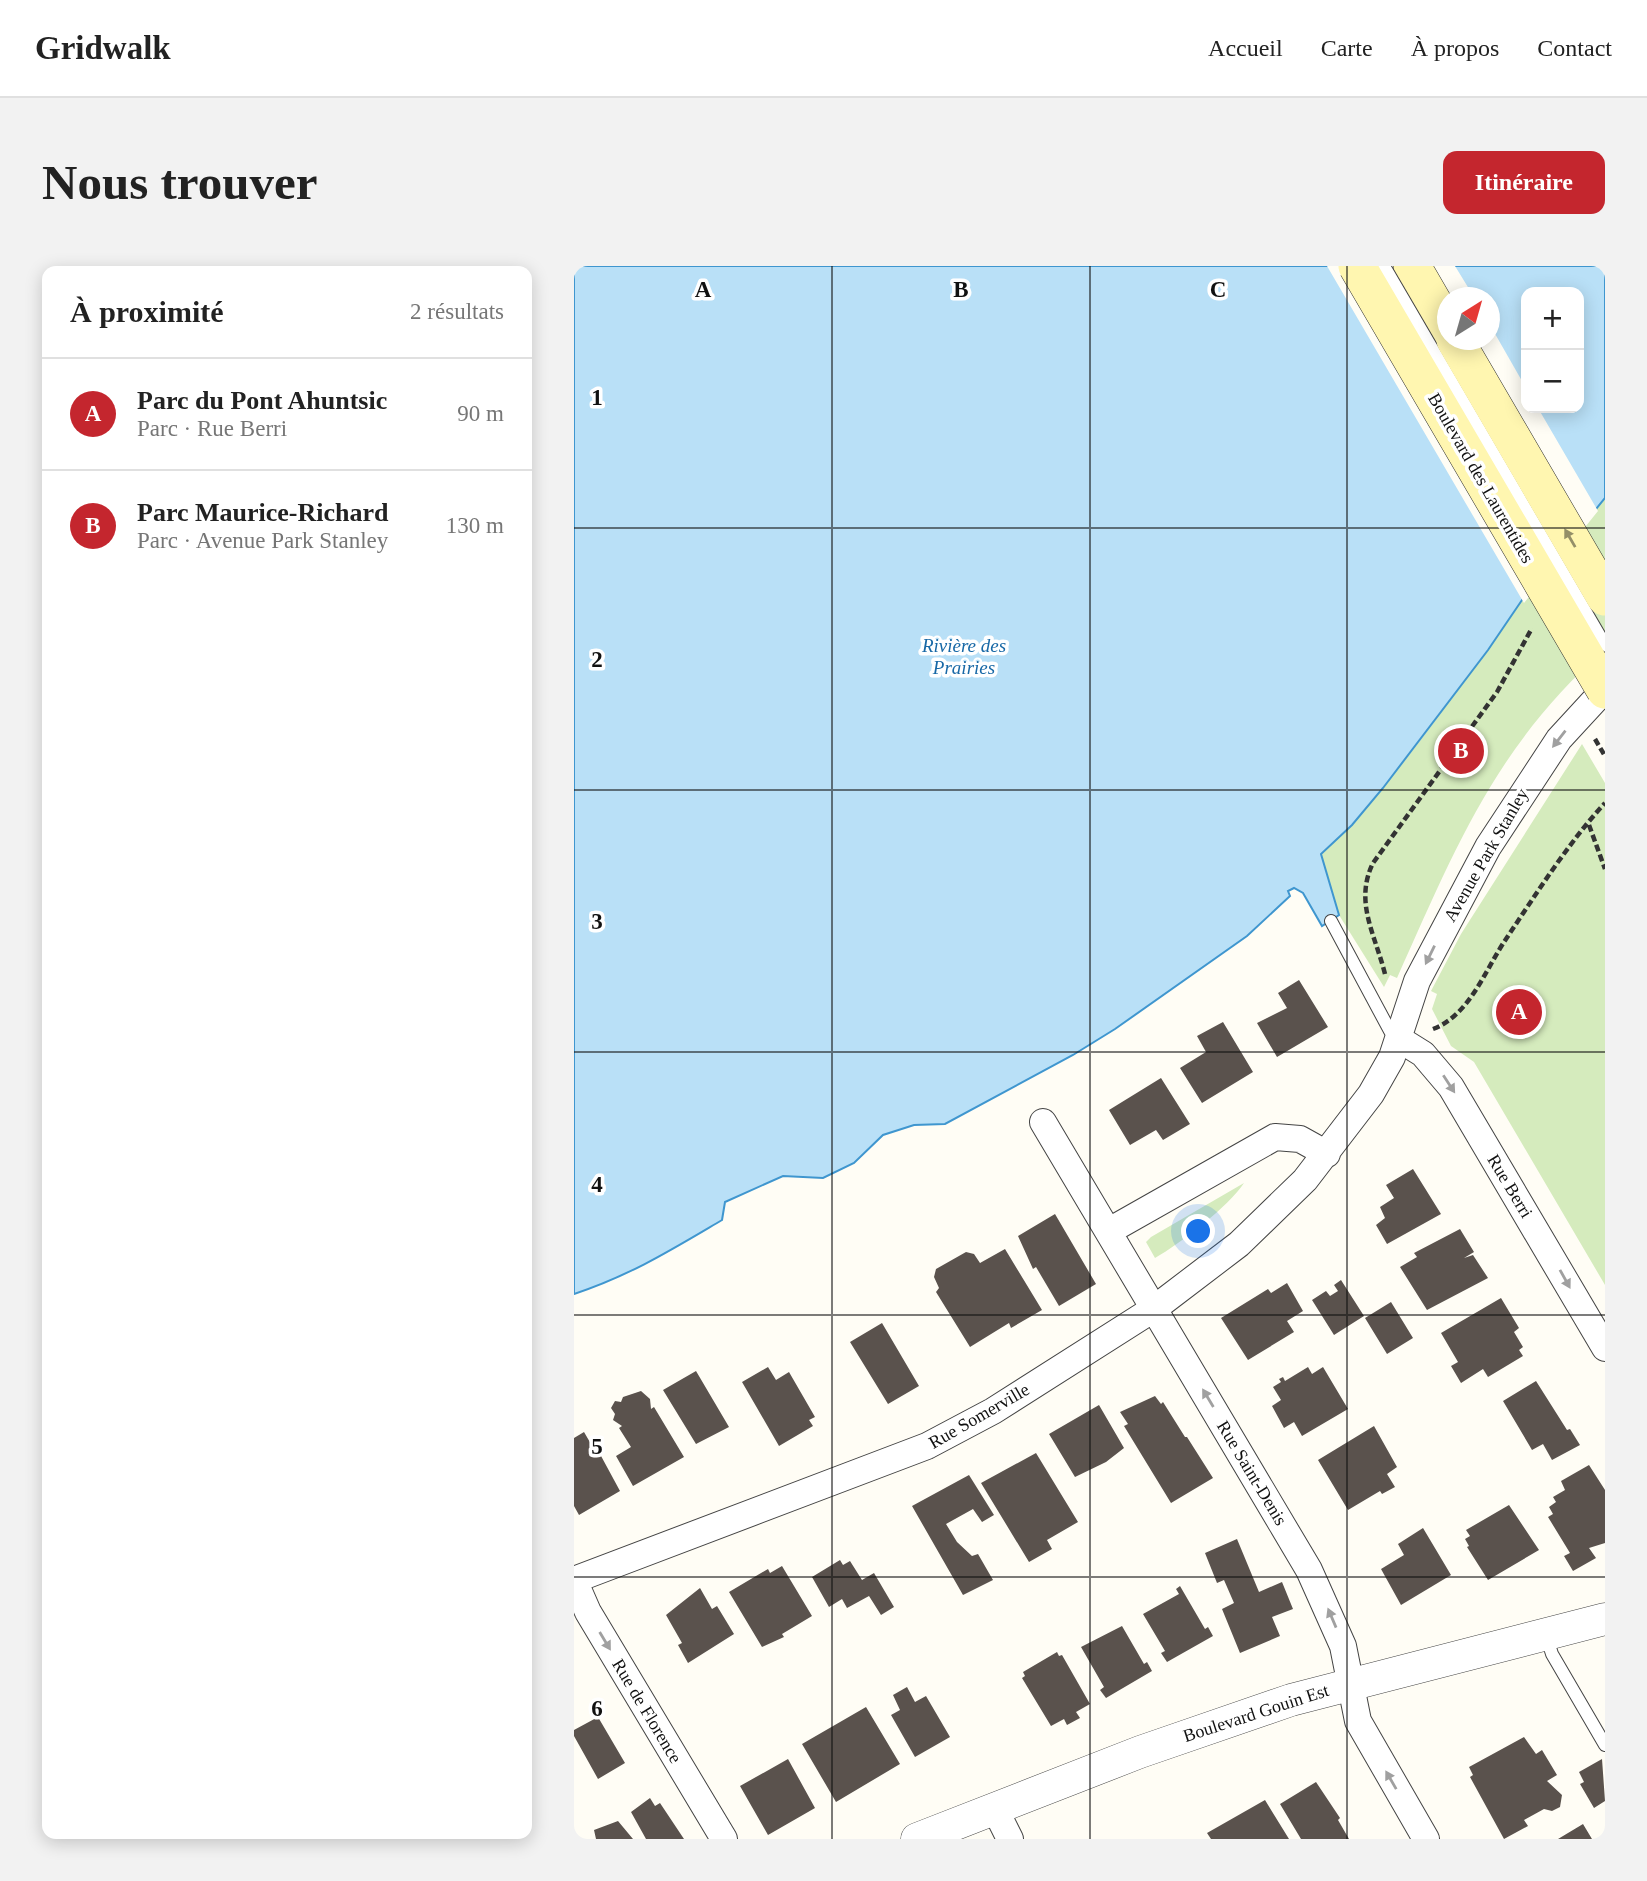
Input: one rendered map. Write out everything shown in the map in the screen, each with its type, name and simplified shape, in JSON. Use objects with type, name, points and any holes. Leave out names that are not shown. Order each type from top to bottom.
[{"type":"main road","name":"Boulevard des Laurentides","points":[[1357,266],[1605,690]]},
{"type":"main road","points":[[1412,266],[1437,310]]},
{"type":"main road","points":[[1460,350],[1605,597]]},
{"type":"street","name":"Avenue Park Stanley","points":[[1398,1040],[1417,981],[1488,847],[1559,739],[1605,690]]},
{"type":"street","name":"Rue Somerville","points":[[574,1580],[927,1446],[993,1411],[1154,1308],[1239,1244],[1288,1197],[1327,1154],[1371,1094],[1398,1040]]},
{"type":"street","name":"Rue Berri","points":[[1398,1040],[1423,1054],[1451,1087],[1605,1348]]},
{"type":"street","name":"Rue Saint-Denis","points":[[1043,1122],[1320,1591],[1343,1646],[1358,1721],[1426,1839]]},
{"type":"street","points":[[1109,1231],[1275,1137],[1300,1139],[1327,1154]]},
{"type":"street","name":"Rue de Florence","points":[[574,1580],[588,1612],[724,1839]]},
{"type":"street","name":"Boulevard Gouin Est","points":[[917,1839],[1165,1743],[1350,1683],[1605,1619]]},
{"type":"street","points":[[995,1809],[1010,1839]]},
{"type":"lane","name":"Boulevard des Laurentides","points":[[1384,266],[1605,645]]},
{"type":"lane","points":[[1331,921],[1390,1031],[1398,1040]]},
{"type":"lane","points":[[1546,1634],[1552,1654],[1605,1745]]},
{"type":"path","points":[[1388,979],[1363,901],[1365,879],[1373,863],[1497,692],[1536,622]]},
{"type":"path","points":[[1591,733],[1605,756]]},
{"type":"path","points":[[1436,1028],[1464,1007],[1507,938],[1605,803]]},
{"type":"path","points":[[1588,824],[1605,869]]},
{"type":"green space","points":[[1605,498],[1605,649],[1534,723],[1506,762],[1460,842],[1397,978],[1390,975],[1384,987],[1339,915],[1321,854],[1361,813],[1397,770],[1533,586]]},
{"type":"green space","points":[[1582,744],[1605,783],[1605,1285],[1474,1062],[1451,1046],[1432,1009],[1437,994],[1431,991],[1461,934]]},
{"type":"green space","points":[[1244,1183],[1203,1224],[1155,1258],[1146,1242],[1151,1237]]},
{"type":"water","name":"Rivière des Prairies","points":[[574,266],[1605,266],[1605,498],[1522,600],[1488,650],[1383,788],[1352,825],[1321,854],[1339,915],[1322,926],[1303,893],[1294,888],[1288,891],[1290,896],[1247,936],[1115,1029],[1073,1055],[945,1124],[914,1125],[883,1135],[854,1163],[823,1178],[783,1176],[725,1202],[722,1220],[668,1252],[595,1287],[574,1294]]},
{"type":"pier","points":[[1327,266],[1455,266],[1468,287],[1437,287],[1437,350],[1500,350],[1500,342],[1521,379],[1521,413],[1541,413],[1598,511],[1524,603]]},
{"type":"building","points":[[1299,980],[1328,1027],[1277,1057],[1257,1023],[1287,1008],[1278,993]]},
{"type":"building","points":[[1223,1022],[1253,1072],[1202,1103],[1180,1068],[1206,1052],[1197,1036]]},
{"type":"building","points":[[1161,1078],[1190,1124],[1163,1140],[1156,1130],[1130,1145],[1109,1110]]},
{"type":"building","points":[[1413,1169],[1441,1214],[1387,1244],[1376,1225],[1385,1218],[1380,1207],[1394,1198],[1386,1185]]},
{"type":"building","points":[[1055,1214],[1096,1284],[1059,1306],[1036,1267],[1033,1269],[1018,1236]]},
{"type":"building","points":[[1460,1229],[1474,1252],[1464,1258],[1473,1255],[1488,1278],[1427,1310],[1400,1267],[1417,1257],[1414,1253]]},
{"type":"building","points":[[1005,1249],[1042,1310],[1011,1328],[1009,1323],[970,1347],[936,1292],[939,1288],[934,1277],[936,1269],[966,1252],[974,1254],[980,1263]]},
{"type":"building","points":[[1341,1280],[1364,1316],[1334,1335],[1312,1300],[1326,1291],[1330,1296],[1338,1291],[1334,1285]]},
{"type":"building","points":[[1287,1283],[1303,1311],[1287,1321],[1294,1332],[1248,1360],[1221,1318],[1268,1289],[1271,1293]]},
{"type":"building","points":[[1501,1298],[1519,1328],[1514,1332],[1523,1347],[1519,1350],[1523,1356],[1488,1377],[1483,1369],[1461,1383],[1451,1366],[1458,1362],[1441,1333]]},
{"type":"building","points":[[1391,1302],[1413,1338],[1387,1354],[1365,1318]]},
{"type":"building","points":[[882,1323],[919,1386],[888,1404],[850,1342]]},
{"type":"building","points":[[768,1367],[776,1380],[789,1372],[815,1417],[809,1420],[813,1426],[779,1446],[742,1382]]},
{"type":"building","points":[[1308,1367],[1312,1374],[1323,1367],[1348,1409],[1302,1436],[1294,1422],[1284,1428],[1272,1406],[1281,1400],[1273,1387],[1281,1382],[1279,1379],[1283,1377],[1285,1381]]},
{"type":"building","points":[[696,1371],[729,1427],[696,1444],[663,1390]]},
{"type":"building","points":[[1536,1381],[1567,1430],[1570,1429],[1580,1445],[1552,1460],[1543,1444],[1532,1450],[1503,1401]]},
{"type":"building","points":[[641,1391],[650,1399],[651,1409],[654,1407],[684,1457],[633,1486],[616,1456],[631,1447],[619,1428],[622,1426],[613,1420],[615,1414],[611,1408],[615,1401],[621,1402],[623,1397]]},
{"type":"building","points":[[1155,1396],[1161,1404],[1163,1402],[1213,1478],[1171,1503],[1124,1426],[1128,1424],[1120,1412]]},
{"type":"building","points":[[1099,1405],[1124,1448],[1106,1462],[1075,1477],[1049,1434]]},
{"type":"building","points":[[1374,1426],[1397,1467],[1387,1474],[1395,1487],[1382,1494],[1380,1491],[1348,1510],[1318,1460]]},
{"type":"building","points":[[584,1432],[591,1444],[594,1443],[620,1491],[579,1515],[574,1506],[574,1438]]},
{"type":"building","points":[[1036,1453],[1078,1522],[1047,1540],[1052,1549],[1029,1562],[981,1483]]},
{"type":"building","points":[[1589,1465],[1605,1490],[1605,1543],[1589,1548],[1596,1558],[1573,1571],[1564,1556],[1570,1553],[1548,1517],[1553,1514],[1549,1507],[1556,1502],[1553,1497],[1565,1490],[1561,1481]]},
{"type":"building","points":[[969,1475],[994,1515],[982,1522],[973,1509],[946,1524],[957,1542],[972,1556],[978,1554],[993,1580],[963,1595],[912,1506]]},
{"type":"building","points":[[1509,1505],[1539,1550],[1488,1580],[1467,1547],[1469,1546],[1465,1539],[1470,1536],[1466,1530]]},
{"type":"building","points":[[1423,1528],[1451,1575],[1401,1605],[1381,1569],[1404,1555],[1398,1544]]},
{"type":"building","points":[[1237,1539],[1259,1592],[1282,1582],[1293,1609],[1272,1617],[1280,1636],[1240,1653],[1222,1609],[1234,1603],[1224,1580],[1217,1583],[1205,1553]]},
{"type":"building","points":[[840,1560],[843,1565],[850,1561],[862,1580],[874,1573],[894,1607],[881,1615],[869,1596],[847,1608],[842,1599],[829,1607],[812,1577]]},
{"type":"building","points":[[782,1566],[812,1616],[782,1634],[784,1637],[762,1647],[729,1592],[768,1569],[770,1573]]},
{"type":"building","points":[[1180,1586],[1205,1629],[1208,1627],[1213,1636],[1167,1662],[1161,1653],[1165,1651],[1143,1614],[1179,1594],[1176,1589]]},
{"type":"building","points":[[700,1588],[712,1609],[717,1606],[734,1634],[688,1663],[678,1645],[682,1643],[666,1615]]},
{"type":"building","points":[[1122,1626],[1144,1664],[1147,1662],[1152,1671],[1106,1698],[1100,1690],[1104,1687],[1081,1647]]},
{"type":"building","points":[[1057,1652],[1059,1656],[1062,1655],[1090,1704],[1076,1712],[1080,1718],[1067,1725],[1064,1719],[1051,1726],[1022,1678],[1025,1676],[1023,1672]]},
{"type":"building","points":[[907,1687],[915,1702],[926,1696],[950,1737],[915,1757],[891,1715],[900,1710],[893,1695]]},
{"type":"building","points":[[866,1707],[900,1764],[836,1802],[802,1744]]},
{"type":"building","points":[[598,1717],[625,1763],[598,1779],[574,1736],[574,1730]]},
{"type":"building","points":[[1524,1737],[1536,1754],[1542,1750],[1557,1775],[1547,1781],[1562,1795],[1560,1807],[1552,1811],[1544,1809],[1524,1820],[1528,1826],[1504,1839],[1470,1777],[1473,1775],[1469,1767]]},
{"type":"building","points":[[788,1759],[815,1808],[768,1835],[740,1786]]},
{"type":"building","points":[[1602,1759],[1605,1801],[1594,1808],[1580,1784],[1584,1782],[1579,1772]]},
{"type":"building","points":[[1316,1782],[1340,1818],[1338,1820],[1349,1839],[1301,1839],[1280,1804]]},
{"type":"building","points":[[650,1798],[655,1806],[660,1803],[684,1839],[646,1839],[631,1812]]},
{"type":"building","points":[[1265,1800],[1289,1839],[1211,1839],[1207,1833]]},
{"type":"building","points":[[618,1821],[633,1839],[596,1839],[594,1830]]},
{"type":"building","points":[[1583,1824],[1592,1839],[1558,1839]]},
{"type":"place","name":"Parc Maurice-Richard","points":[[1461,751]]},
{"type":"place","name":"Parc du Pont Ahuntsic","points":[[1519,1012]]}]
